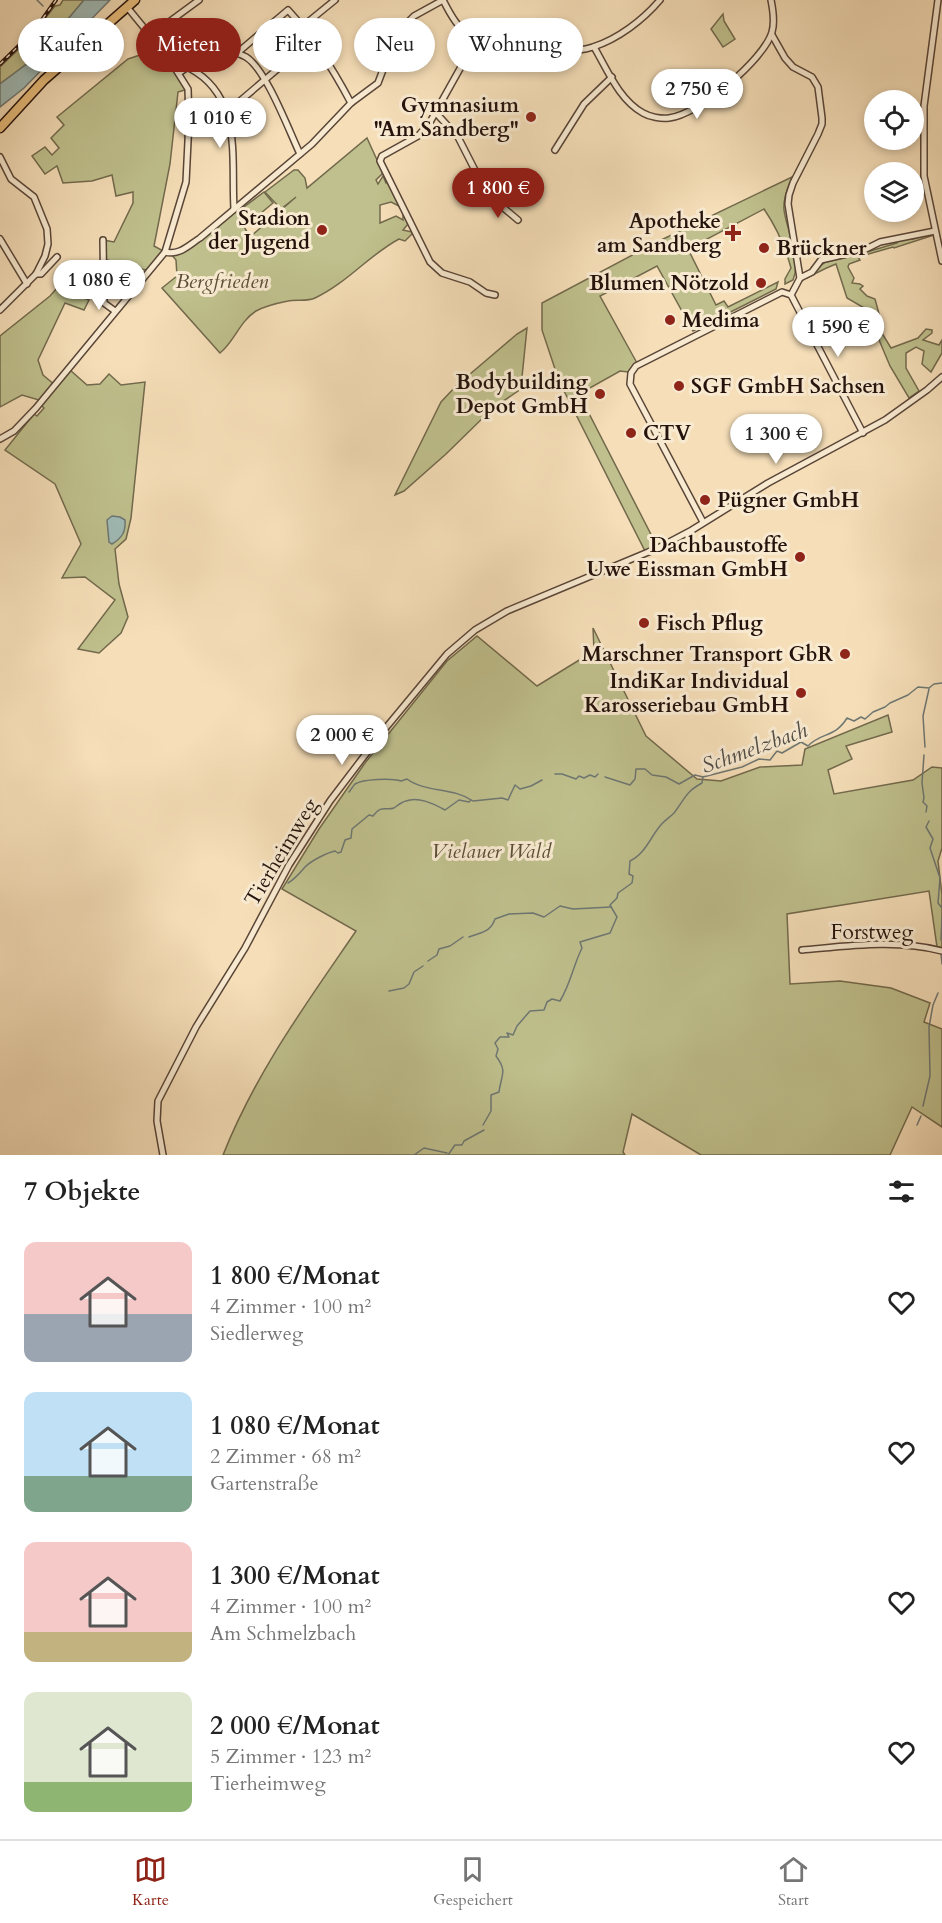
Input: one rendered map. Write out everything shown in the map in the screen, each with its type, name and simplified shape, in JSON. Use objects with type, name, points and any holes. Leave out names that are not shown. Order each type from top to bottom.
[{"type":"main road","points":[[0,128],[44,80],[135,0]]},
{"type":"street","points":[[174,18],[199,0]]},
{"type":"street","points":[[310,18],[335,0]]},
{"type":"street","points":[[165,252],[171,254],[183,250],[300,154],[327,130],[351,102],[378,83],[393,43],[402,28],[414,16],[443,0],[453,18]]},
{"type":"street","points":[[583,49],[594,47],[625,30],[650,12],[660,0]]},
{"type":"street","points":[[594,47],[630,104],[644,113],[661,119],[680,116],[706,101],[737,77],[762,52],[772,35],[774,16],[771,0]]},
{"type":"street","points":[[938,0],[924,106],[924,176],[938,233],[942,261]]},
{"type":"street","points":[[127,7],[136,18]]},
{"type":"street","points":[[276,18],[288,10],[295,18]]},
{"type":"street","points":[[772,35],[793,67],[812,77],[819,94],[822,124],[789,195],[788,204],[800,278]]},
{"type":"street","points":[[241,50],[253,39]]},
{"type":"street","points":[[241,56],[249,59],[260,71],[300,154]]},
{"type":"street","points":[[196,72],[214,86],[227,112],[231,128],[234,209]]},
{"type":"street","points":[[227,112],[275,72]]},
{"type":"street","points":[[335,72],[351,102]]},
{"type":"street","points":[[458,72],[436,113],[418,136],[380,159],[430,262],[442,273],[470,282],[486,293],[495,295]]},
{"type":"street","points":[[0,439],[24,421],[165,252],[186,182],[189,103],[188,89],[179,73]]},
{"type":"street","points":[[555,150],[585,104],[612,77]]},
{"type":"street","points":[[436,113],[458,137],[482,184],[493,199],[518,220]]},
{"type":"street","points":[[0,157],[11,179],[34,197],[47,228],[48,244],[36,274],[0,310]]},
{"type":"street","points":[[790,295],[800,278],[812,272],[821,260],[864,250],[880,242],[938,233]]},
{"type":"street","points":[[0,239],[27,284]]},
{"type":"street","points":[[103,240],[104,303],[115,311]]},
{"type":"street","points":[[36,274],[41,274],[57,257]]},
{"type":"street","points":[[703,522],[630,384],[631,373],[636,366],[782,292],[790,295],[863,433]]},
{"type":"street","name":"Tierheimweg","points":[[163,1155],[157,1121],[158,1101],[196,1027],[245,948],[289,865],[330,801],[384,730],[447,654],[475,630],[507,611],[657,548],[788,472],[863,433],[927,390],[942,377]]},
{"type":"street","name":"Forstweg","points":[[802,951],[864,945],[897,945],[942,951]]},
{"type":"green space","points":[[63,0],[84,0],[69,18],[45,18],[55,6],[60,5]]},
{"type":"green space","points":[[723,14],[724,21],[735,39],[723,47],[711,29]]},
{"type":"green space","points":[[18,50],[18,70],[0,84],[0,67]]},
{"type":"green space","points":[[136,56],[136,72],[177,72],[188,89],[178,92],[170,164],[154,246],[165,252],[149,271],[103,259],[103,240],[114,242],[133,203],[133,192],[116,196],[112,175],[92,181],[63,183],[57,166],[45,174],[32,156],[45,147],[52,155],[59,148],[51,138],[64,125],[57,117],[112,72],[124,72],[124,62]]},
{"type":"green space","name":"Bergfrieden","points":[[367,138],[383,173],[376,180],[378,184],[383,176],[386,183],[389,181],[400,205],[391,202],[380,205],[380,223],[396,216],[403,220],[403,213],[408,224],[403,230],[412,232],[412,234],[405,241],[399,239],[388,246],[337,285],[315,298],[291,300],[256,311],[250,315],[220,353],[162,288],[177,276],[176,260],[171,254],[183,250],[234,209],[250,237],[296,197],[281,209],[265,192],[294,170],[298,170],[305,178],[307,188]]},
{"type":"green space","points":[[792,177],[786,193],[784,210],[795,254],[793,280],[785,284],[791,268],[780,237],[764,209],[688,249],[716,305],[724,301],[728,307],[778,282],[776,289],[693,331],[657,266],[600,296],[637,363],[628,372],[620,371],[579,394],[658,548],[646,553],[559,381],[542,330],[542,303],[657,242]]},
{"type":"green space","points":[[264,192],[273,203],[254,219],[244,207]]},
{"type":"green space","points":[[934,235],[858,257],[860,260],[849,264],[848,267],[854,278],[852,283],[863,286],[860,289],[867,296],[875,299],[881,321],[877,325],[891,348],[918,338],[926,329],[932,330],[932,333],[923,340],[939,345],[942,340],[942,353],[931,372],[922,364],[924,351],[916,347],[906,353],[906,368],[919,391],[909,398],[890,366],[866,309],[847,298],[836,264],[807,278],[825,262],[897,243],[897,240]]},
{"type":"green space","points":[[68,276],[84,278],[77,295],[89,300],[84,310],[65,303],[38,360],[43,375],[55,385],[42,401],[22,395],[0,407],[0,336],[50,296]]},
{"type":"green space","points":[[527,328],[522,377],[524,387],[493,408],[446,454],[404,491],[395,495],[441,402],[456,386]]},
{"type":"green space","points":[[70,370],[87,385],[100,384],[109,374],[121,385],[145,382],[131,518],[126,539],[115,549],[119,584],[128,617],[121,633],[99,653],[78,649],[115,600],[85,577],[62,578],[81,544],[55,484],[5,450],[34,414],[37,416],[44,408],[41,405]]},
{"type":"green space","name":"Vielauer Wald","points":[[593,628],[646,736],[697,779],[721,781],[760,767],[802,765],[805,749],[888,715],[892,732],[846,746],[852,759],[828,770],[834,794],[913,780],[932,767],[942,768],[942,848],[938,861],[942,895],[942,948],[937,947],[929,891],[787,914],[790,984],[840,981],[891,988],[930,1003],[924,1022],[942,1029],[942,1127],[912,1107],[890,1155],[701,1155],[632,1114],[623,1152],[625,1155],[223,1155],[266,1067],[356,931],[282,889],[319,829],[365,763],[447,661],[477,636],[537,686],[594,651]]},
{"type":"water","points":[[84,0],[110,0],[92,18],[69,18]]},
{"type":"water","points":[[18,70],[40,72],[0,107],[0,84]]},
{"type":"water","points":[[112,516],[125,520],[125,528],[123,534],[112,544],[109,542],[107,520]]},
{"type":"waterway","points":[[37,0],[43,6]]},
{"type":"waterway","name":"Schmelzbach","points":[[483,1125],[491,1111],[491,1095],[499,1092],[503,1074],[502,1066],[496,1056],[498,1049],[495,1043],[500,1037],[509,1037],[507,1033],[513,1035],[517,1026],[530,1011],[544,1010],[547,1002],[552,999],[560,1001],[582,948],[580,942],[610,933],[617,917],[610,905],[617,898],[618,893],[632,883],[633,876],[629,874],[630,861],[643,850],[688,793],[702,783],[703,777],[742,767],[759,759],[770,760],[777,751],[782,753],[801,742],[808,746],[838,729],[847,718],[854,721],[861,717],[865,719],[873,712],[908,695],[918,687],[929,688],[934,684],[942,683]]},
{"type":"waterway","points":[[925,747],[923,716],[929,689]]},
{"type":"waterway","points":[[924,755],[922,783],[923,802],[927,806],[926,812]]},
{"type":"waterway","points":[[605,777],[630,785],[635,779],[636,769],[645,769],[652,775],[666,777],[679,784],[695,775],[703,777]]},
{"type":"waterway","points":[[555,774],[576,779],[579,776],[595,777],[598,774]]},
{"type":"waterway","points":[[349,792],[355,784],[364,781],[407,779],[473,801],[502,798],[508,800],[515,785],[520,789],[542,780]]},
{"type":"waterway","points":[[288,883],[323,855],[335,851],[341,852],[345,840],[351,838],[352,829],[369,815],[373,816],[381,809],[391,809],[416,799],[445,810],[459,800],[469,802],[471,800]]},
{"type":"waterway","points":[[929,821],[926,827],[933,839],[930,848],[940,878],[938,903],[942,908]]},
{"type":"waterway","points":[[469,937],[485,931],[491,927],[495,919],[509,914],[533,913],[544,917],[560,906],[573,909],[611,907]]},
{"type":"waterway","points":[[941,940],[942,917]]},
{"type":"waterway","points":[[428,961],[437,955],[439,949],[450,946],[463,937]]},
{"type":"waterway","points":[[941,954],[942,964]]},
{"type":"waterway","points":[[389,991],[404,988],[409,984],[414,972],[423,966]]},
{"type":"waterway","points":[[923,1106],[930,1076],[929,1027],[938,993]]},
{"type":"waterway","points":[[917,1125],[921,1116]]},
{"type":"waterway","name":"Schmelzbach","points":[[448,1155],[455,1145],[462,1145],[464,1141],[484,1130]]},
{"type":"waterway","points":[[414,1155],[424,1148],[447,1153]]},
{"type":"railway","points":[[0,64],[34,31],[56,0]]},
{"type":"place","name":"Gymnasium \"Am Sandberg\"","points":[[531,117]]},
{"type":"place","name":"Stadion der Jugend","points":[[322,230]]},
{"type":"place","name":"Apotheke am Sandberg","points":[[733,233]]},
{"type":"place","name":"Brückner","points":[[764,248]]},
{"type":"place","name":"Blumen Nötzold","points":[[761,283]]},
{"type":"place","name":"Medima","points":[[670,320]]},
{"type":"place","name":"SGF GmbH Sachsen","points":[[679,386]]},
{"type":"place","name":"Bodybuilding Depot GmbH","points":[[600,394]]},
{"type":"place","name":"CTV","points":[[631,433]]},
{"type":"place","name":"Pügner GmbH","points":[[705,500]]},
{"type":"place","name":"Dachbaustoffe Uwe Eissman GmbH","points":[[800,557]]},
{"type":"place","name":"Fisch Pflug","points":[[644,623]]},
{"type":"place","name":"Marschner Transport GbR","points":[[845,654]]},
{"type":"place","name":"IndiKar Individual Karosseriebau GmbH","points":[[801,693]]}]
